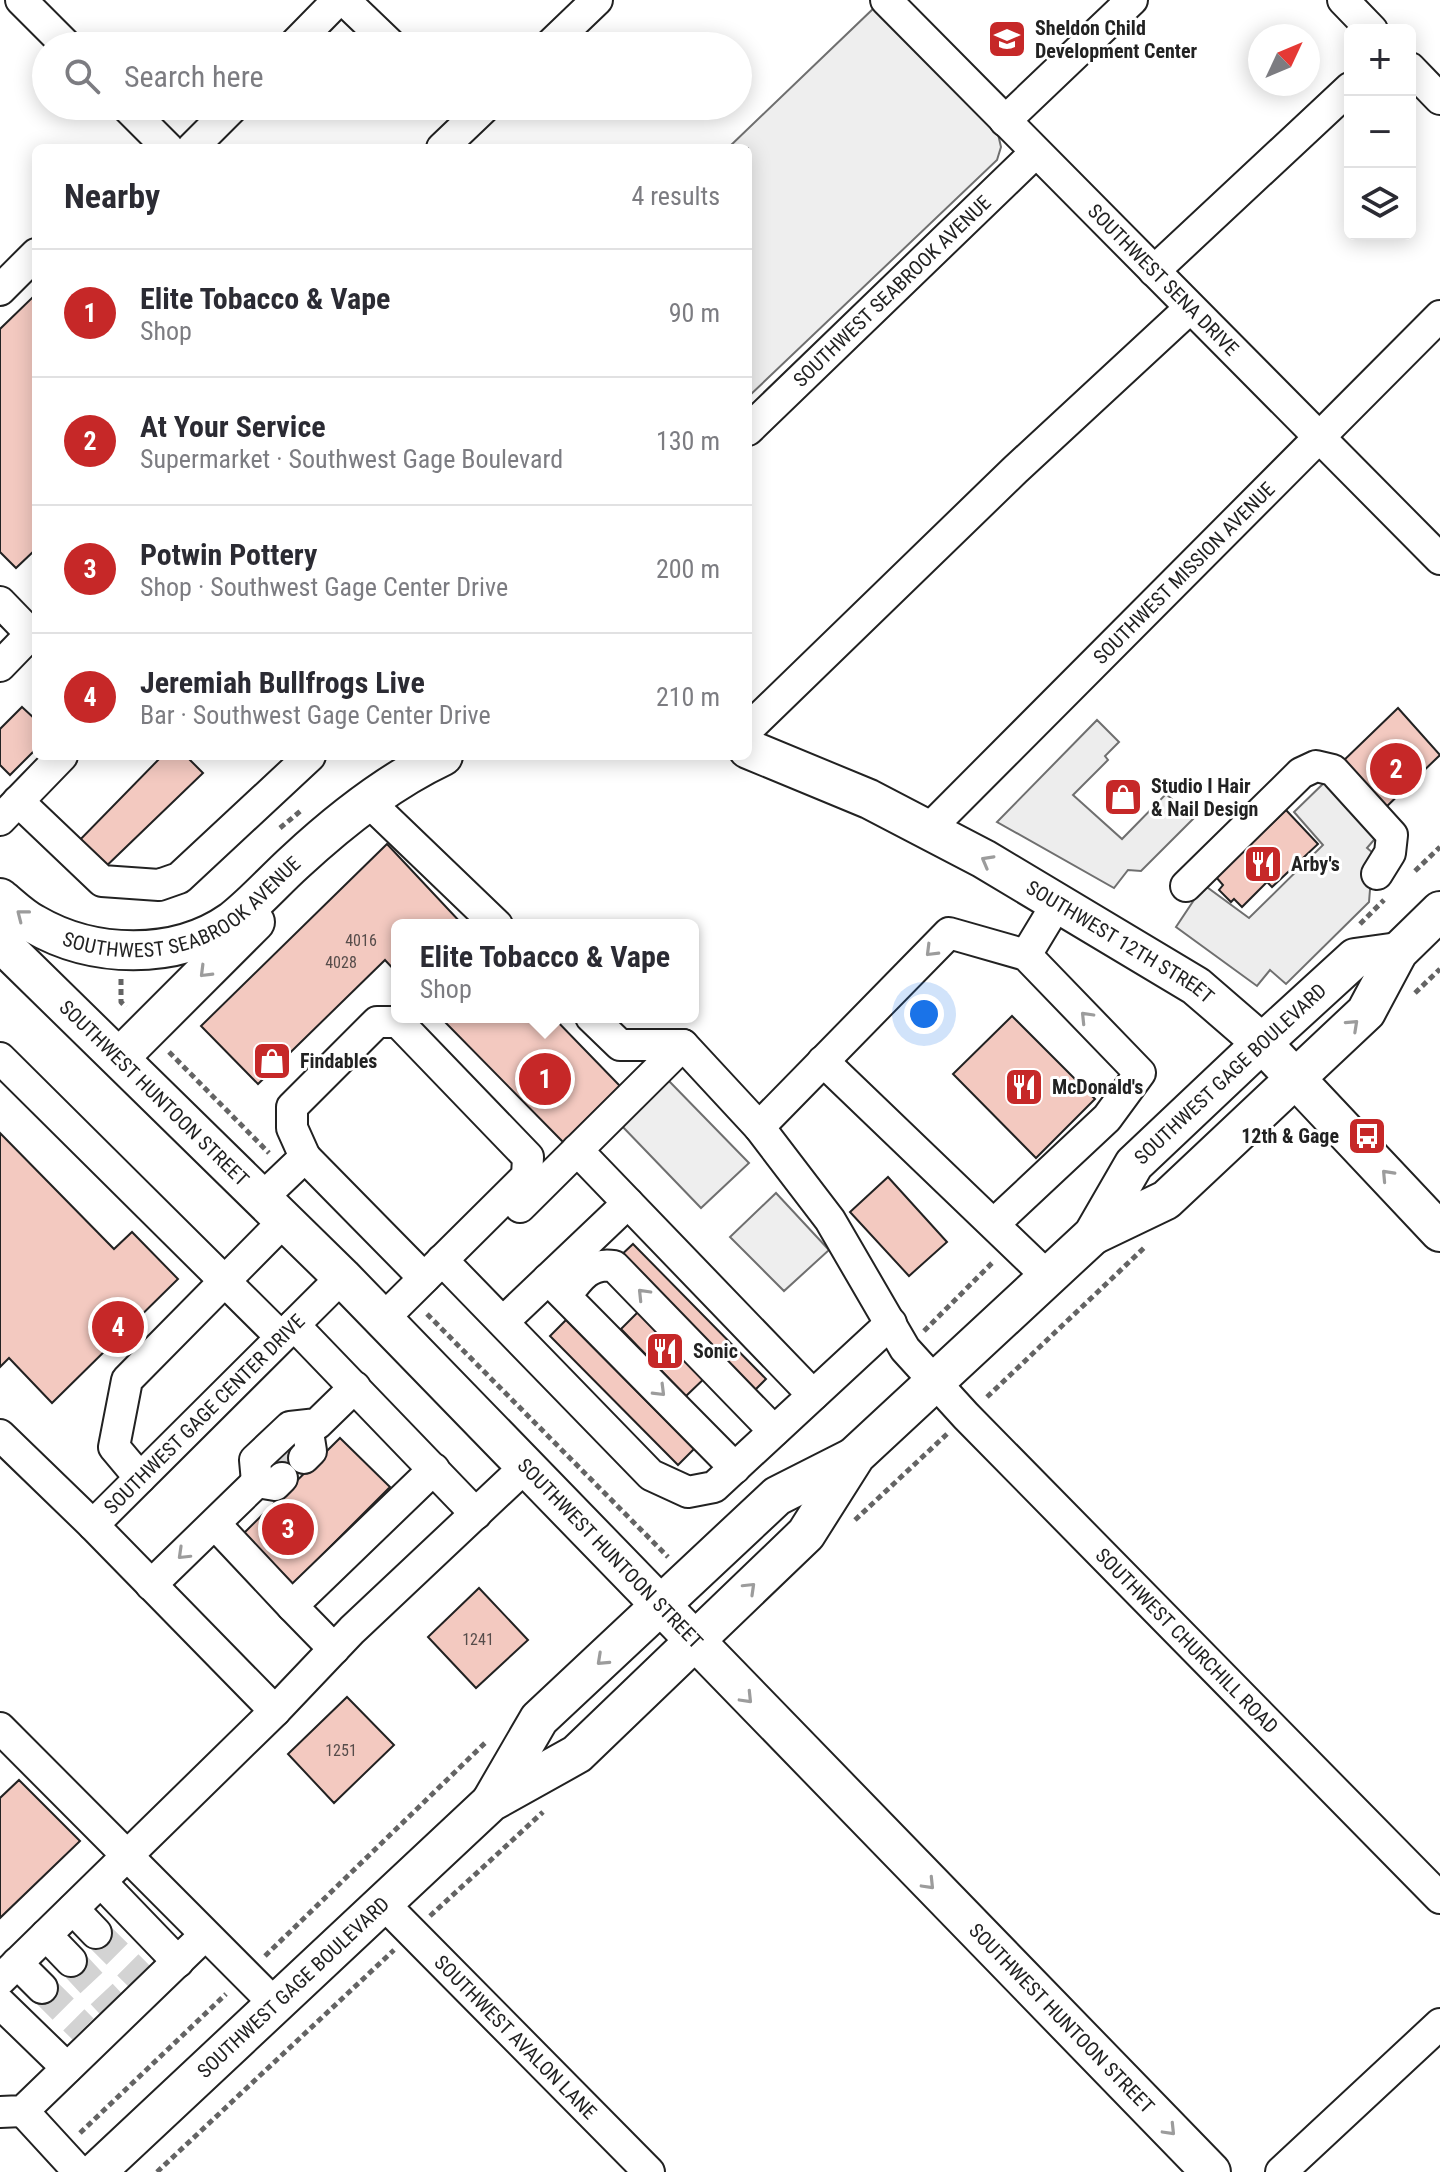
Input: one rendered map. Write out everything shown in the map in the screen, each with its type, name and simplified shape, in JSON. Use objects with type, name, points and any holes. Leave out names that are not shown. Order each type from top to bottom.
[{"type":"main road","name":"SOUTHWEST 12TH STREET","points":[[752,734],[816,777],[869,799],[984,859],[1196,986],[1262,1043],[1440,1232]]},
{"type":"main road","name":"SOUTHWEST SEABROOK AVENUE","points":[[0,898],[33,924],[74,943],[102,949],[171,947],[202,937],[232,920],[298,859],[399,779],[429,760]]},
{"type":"main road","name":"SOUTHWEST SEABROOK AVENUE","points":[[120,1057],[309,868],[363,808]]},
{"type":"main road","name":"SOUTHWEST GAGE BOULEVARD","points":[[1093,1235],[1166,1200],[1366,1012],[1398,952],[1440,911]]},
{"type":"main road","name":"SOUTHWEST GAGE BOULEVARD","points":[[96,2172],[491,1802],[577,1754],[806,1534],[856,1455],[1093,1235],[1134,1164],[1262,1043],[1355,958],[1398,952]]},
{"type":"main road","name":"SOUTHWEST HUNTOON STREET","points":[[6,960],[120,1057],[342,1277],[631,1579],[1211,2172]]},
{"type":"main road","name":"SOUTHWEST GAGE BOULEVARD","points":[[491,1802],[539,1719],[777,1496],[856,1455]]},
{"type":"street","points":[[0,10],[10,0]]},
{"type":"street","points":[[21,0],[53,32]]},
{"type":"street","points":[[564,32],[597,0]]},
{"type":"street","name":"SOUTHWEST SENA DRIVE","points":[[886,0],[1440,559]]},
{"type":"street","points":[[1005,121],[1132,0]]},
{"type":"street","points":[[1343,0],[1366,24]]},
{"type":"street","points":[[308,32],[339,2],[375,32]]},
{"type":"street","points":[[1416,74],[1440,99]]},
{"type":"street","points":[[1154,271],[1344,94]]},
{"type":"street","points":[[138,120],[159,144]]},
{"type":"street","points":[[196,144],[220,120]]},
{"type":"street","points":[[445,144],[461,120]]},
{"type":"street","name":"SOUTHWEST SEABROOK AVENUE","points":[[752,426],[1036,152]]},
{"type":"street","points":[[0,290],[32,258]]},
{"type":"street","points":[[752,729],[1015,470],[1190,308]]},
{"type":"street","name":"SOUTHWEST MISSION AVENUE","points":[[927,831],[1316,436],[1440,316]]},
{"type":"street","points":[[0,666],[24,619]]},
{"type":"street","points":[[58,760],[9,811],[102,881],[159,885],[179,878],[306,760]]},
{"type":"street","points":[[1186,886],[1301,773],[1316,766],[1333,770],[1392,835],[1385,883]]},
{"type":"street","points":[[363,808],[490,919]]},
{"type":"street","points":[[1026,955],[1058,902]]},
{"type":"street","points":[[759,1127],[949,933],[1026,955],[1140,1073],[1107,1118],[995,1223]]},
{"type":"street","points":[[391,1022],[377,1022],[292,1107],[292,1128],[305,1157],[503,1322],[651,1475],[688,1492],[714,1487],[891,1323]]},
{"type":"street","points":[[399,1023],[528,1157],[527,1176],[440,1270]]},
{"type":"street","points":[[597,1023],[620,1045],[683,1045]]},
{"type":"street","points":[[382,1320],[577,1150],[683,1045]]},
{"type":"street","name":"SOUTHWEST CHURCHILL ROAD","points":[[683,1045],[759,1127],[830,1220],[905,1349],[934,1382],[1440,1898]]},
{"type":"street","points":[[823,1061],[1048,1277]]},
{"type":"street","points":[[3,1065],[225,1281],[355,1387],[476,1514]]},
{"type":"street","points":[[577,1150],[813,1395]]},
{"type":"street","points":[[140,1478],[114,1447],[127,1380],[225,1281],[305,1157]]},
{"type":"street","points":[[557,1287],[628,1203]]},
{"type":"street","points":[[503,1322],[590,1268],[602,1264],[614,1266],[774,1431]]},
{"type":"street","name":"SOUTHWEST GAGE CENTER DRIVE","points":[[275,1711],[93,1525],[342,1277]]},
{"type":"street","points":[[557,1287],[735,1468]]},
{"type":"street","points":[[151,1585],[290,1455],[355,1387]]},
{"type":"street","points":[[0,1435],[93,1525]]},
{"type":"street","points":[[42,1988],[9,1971],[275,1711],[334,1649],[524,1468]]},
{"type":"street","points":[[292,1606],[434,1469]]},
{"type":"street","points":[[215,1524],[334,1649]]},
{"type":"street","points":[[0,1728],[274,2003]]},
{"type":"street","points":[[101,1882],[178,1962]]},
{"type":"street","name":"SOUTHWEST AVALON LANE","points":[[382,1902],[649,2172]]},
{"type":"street","points":[[73,1909],[96,1933]]},
{"type":"street","points":[[46,1935],[71,1961]]},
{"type":"street","points":[[70,2162],[12,2112],[67,2068],[89,2036],[145,1982],[178,1962],[205,1935]]},
{"type":"street","points":[[0,2003],[67,2068]]},
{"type":"street","points":[[1281,2172],[1440,2024]]},
{"type":"path","points":[[1412,874],[1440,847]]},
{"type":"path","points":[[1349,934],[1385,883]]},
{"type":"path","points":[[631,1579],[662,1552]]},
{"type":"path","points":[[70,2162],[246,1975],[497,1732]]},
{"type":"shaded area","points":[[875,7],[998,134],[1001,147],[997,160],[752,393],[752,144],[732,144]]},
{"type":"shaded area","points":[[1097,720],[1119,742],[1105,756],[1108,760],[1073,795],[1122,839],[1166,794],[1194,818],[1141,871],[1128,870],[1114,888],[997,822]]},
{"type":"shaded area","points":[[1328,779],[1380,833],[1367,848],[1373,853],[1369,902],[1286,984],[1270,970],[1257,986],[1176,927],[1204,885],[1249,918],[1323,845],[1294,812]]},
{"type":"shaded area","points":[[668,1080],[749,1163],[701,1208],[620,1124]]},
{"type":"shaded area","points":[[776,1193],[829,1250],[784,1291],[730,1237]]},
{"type":"building","points":[[32,298],[32,553],[16,568],[0,552],[0,329]]},
{"type":"building","points":[[22,707],[32,716],[32,753],[10,775],[0,765],[0,729]]},
{"type":"building","points":[[1398,708],[1440,755],[1383,810],[1339,765]]},
{"type":"building","points":[[158,760],[190,760],[203,773],[97,875],[71,849]]},
{"type":"building","name":"Arby's","points":[[1286,810],[1318,844],[1272,887],[1267,882],[1242,907],[1234,899],[1231,902],[1219,890],[1223,885],[1216,877]]},
{"type":"building","points":[[387,844],[457,919],[391,919],[391,966],[385,960],[258,1084],[201,1026]]},
{"type":"building","name":"McDonald's","points":[[1012,1016],[1095,1099],[1036,1158],[953,1074]]},
{"type":"building","points":[[446,1023],[559,1023],[620,1086],[563,1142]]},
{"type":"building","points":[[0,1133],[114,1249],[132,1232],[178,1279],[52,1403],[9,1358],[0,1367]]},
{"type":"building","points":[[888,1177],[947,1242],[909,1276],[850,1212]]},
{"type":"building","points":[[633,1244],[766,1379],[750,1395],[617,1259]]},
{"type":"building","name":"Sonic","points":[[644,1306],[709,1374],[686,1396],[621,1329]]},
{"type":"building","points":[[566,1320],[694,1449],[678,1465],[550,1336]]},
{"type":"building","points":[[340,1438],[390,1487],[293,1584],[243,1534]]},
{"type":"building","points":[[479,1588],[528,1640],[476,1688],[428,1637]]},
{"type":"building","points":[[347,1697],[394,1745],[334,1803],[288,1754]]},
{"type":"building","points":[[19,1780],[80,1841],[0,1918],[0,1798]]},
{"type":"tunnel","points":[[272,1467],[292,1447]]},
{"type":"tunnel","points":[[96,1933],[139,1976]]},
{"type":"tunnel","points":[[71,1961],[112,2005]]},
{"type":"tunnel","points":[[42,1988],[83,2029]]},
{"type":"place","name":"Sheldon Child Development Center","points":[[1007,39]]},
{"type":"place","name":"At Your Service","points":[[1396,769]]},
{"type":"place","name":"Studio I Hair & Nail Design","points":[[1123,797]]},
{"type":"place","name":"Arby's","points":[[1263,864]]},
{"type":"place","name":"Findables","points":[[272,1061]]},
{"type":"place","name":"Elite Tobacco & Vape","points":[[545,1079]]},
{"type":"place","name":"McDonald's","points":[[1024,1087]]},
{"type":"place","name":"12th & Gage","points":[[1367,1136]]},
{"type":"place","name":"Jeremiah Bullfrogs Live","points":[[118,1327]]},
{"type":"place","name":"Sonic","points":[[665,1351]]},
{"type":"place","name":"Potwin Pottery","points":[[288,1529]]}]
